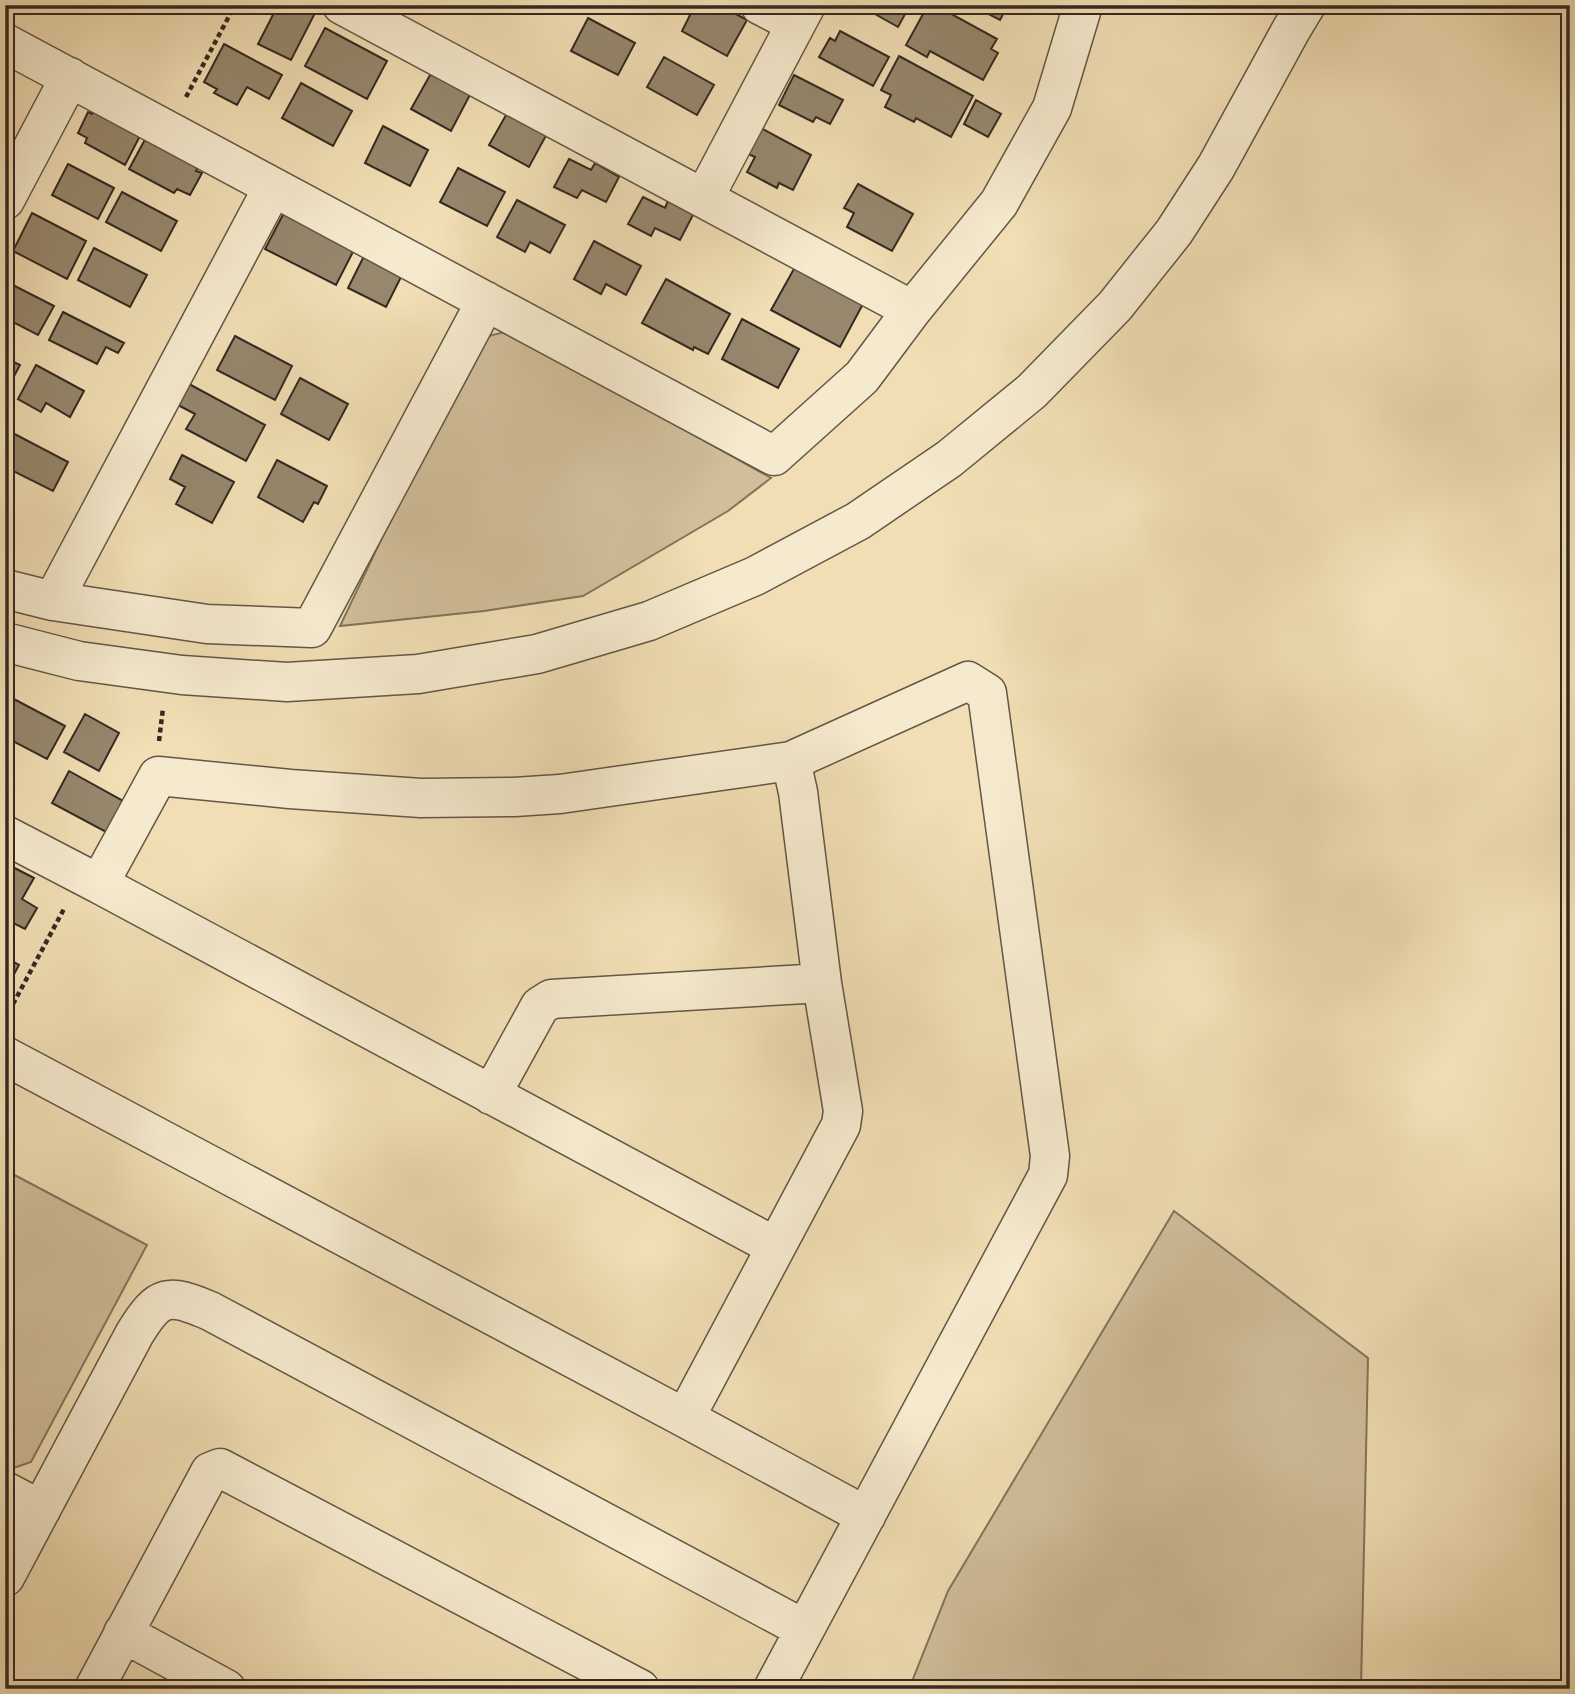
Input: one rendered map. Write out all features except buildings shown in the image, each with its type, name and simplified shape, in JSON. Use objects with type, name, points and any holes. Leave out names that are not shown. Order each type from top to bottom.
[{"type":"street","points":[[342,5],[912,310]]},
{"type":"street","points":[[704,198],[801,15],[760,5]]},
{"type":"street","points":[[5,43],[774,456],[862,377],[912,310],[999,203],[1052,108],[1083,5]]},
{"type":"street","points":[[5,642],[79,662],[182,675],[287,681],[418,674],[537,654],[637,625],[755,576],[858,521],[949,459],[1032,391],[1115,306],[1174,232],[1216,167],[1306,5]]},
{"type":"street","points":[[5,200],[71,77]]},
{"type":"street","points":[[53,601],[273,187]]},
{"type":"street","points":[[5,589],[53,601],[207,624],[312,628],[486,301]]},
{"type":"street","points":[[90,879],[158,776],[421,798],[560,794],[791,761],[968,681],[987,693],[1050,1156],[1048,1175],[773,1689]]},
{"type":"street","points":[[685,1418],[841,1125],[843,1111],[822,983],[798,792],[791,761]]},
{"type":"street","points":[[5,835],[776,1247]]},
{"type":"street","points":[[491,1095],[540,1006],[551,999],[822,983]]},
{"type":"street","points":[[5,1056],[866,1516]]},
{"type":"street","points":[[5,1577],[149,1311],[166,1300],[185,1300],[804,1629]]},
{"type":"street","points":[[94,1689],[210,1472],[220,1468],[640,1689]]},
{"type":"street","points":[[5,1491],[41,1510]]},
{"type":"street","points":[[123,1633],[226,1689]]},
{"type":"path","points":[[168,130],[235,5]]},
{"type":"path","points":[[5,1019],[90,879]]},
{"type":"shaded area","points":[[508,331],[771,478],[728,511],[583,596],[484,611],[340,626],[477,339]]},
{"type":"shaded area","points":[[5,1170],[147,1245],[31,1462],[5,1471]]},
{"type":"shaded area","points":[[1174,1211],[1368,1358],[1361,1689],[909,1689],[948,1591]]}]
